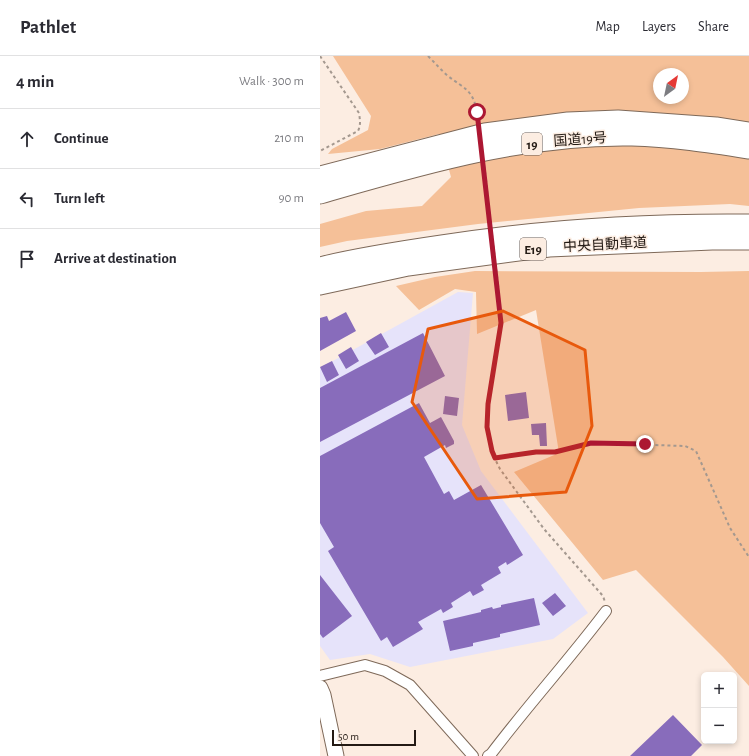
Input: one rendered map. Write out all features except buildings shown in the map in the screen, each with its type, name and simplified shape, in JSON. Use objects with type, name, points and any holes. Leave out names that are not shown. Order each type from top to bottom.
[{"type":"highway","name":"国道19号","points":[[320,176],[485,133],[568,122],[618,120],[716,127],[749,132]]},
{"type":"highway","name":"国道19号","points":[[320,194],[455,157],[540,142],[593,137],[632,136],[689,140],[749,149]]},
{"type":"highway","name":"中央自動車道","points":[[320,267],[404,250],[481,239],[546,232],[626,226],[749,224]]},
{"type":"highway","name":"中央自動車道","points":[[320,285],[408,266],[550,247],[712,240],[749,240]]},
{"type":"street","points":[[488,756],[517,719],[589,634],[606,611]]},
{"type":"street","points":[[320,676],[365,665],[385,671],[410,685],[473,756]]},
{"type":"street","points":[[320,688],[323,695],[336,756]]},
{"type":"path","points":[[320,56],[359,113],[360,121],[358,131],[320,152]]},
{"type":"path","points":[[428,56],[447,76],[470,92],[475,101],[477,112],[498,284],[501,323],[488,404],[487,427],[492,451],[500,469],[544,529],[604,596],[606,611]]},
{"type":"path","points":[[495,458],[536,452],[555,452],[591,443],[684,446],[696,451],[730,528],[749,557]]},
{"type":"highlighted area","points":[[503,311],[585,350],[592,426],[566,492],[477,499],[412,402],[428,329]]},
{"type":"shaded area","points":[[333,56],[749,56],[749,206],[730,204],[639,208],[478,224],[347,241],[320,247],[320,224],[366,211],[422,206],[451,177],[439,134],[380,149],[328,154],[332,149],[368,130],[371,116]]},
{"type":"shaded area","points":[[475,271],[749,271],[749,686],[723,657],[636,570],[603,580],[514,472],[559,453],[536,310],[477,334],[476,292],[455,289],[419,310],[396,286],[435,277]]},
{"type":"shaded area","points":[[458,292],[473,293],[462,425],[481,471],[588,613],[553,639],[410,667],[370,654],[330,660],[320,646],[320,368]]},
{"type":"route","points":[[477,112],[498,284],[501,323],[488,404],[487,427],[495,458],[536,452],[555,452],[591,443],[645,444]]}]
